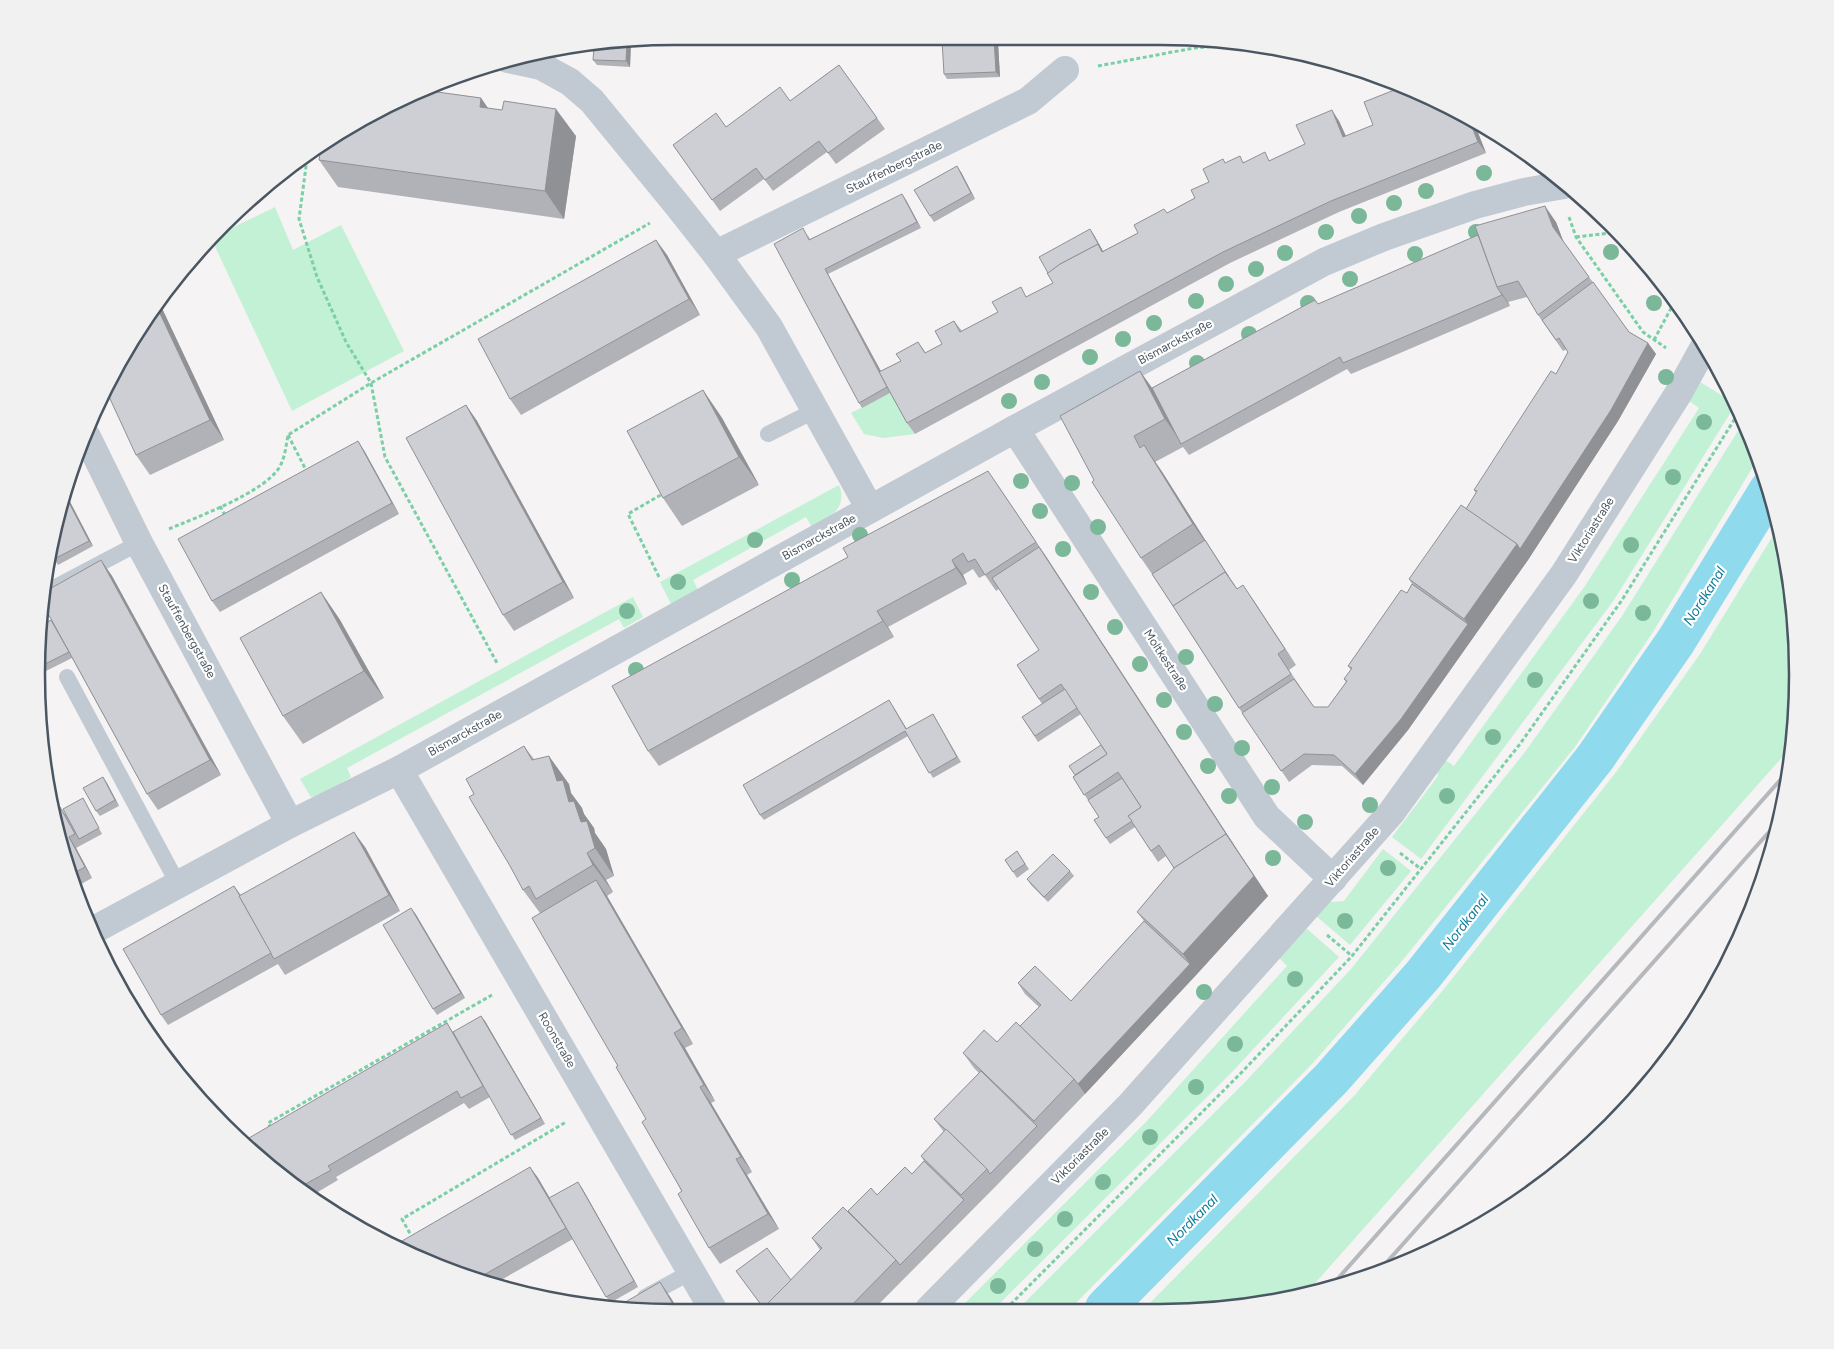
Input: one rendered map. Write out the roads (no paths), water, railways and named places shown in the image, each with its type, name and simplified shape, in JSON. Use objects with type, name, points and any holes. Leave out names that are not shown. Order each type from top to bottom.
[{"type":"street","points":[[527,63],[541,66],[570,82],[592,101],[716,254],[768,327],[870,509]]},
{"type":"street","name":"Stauffenbergstraße","points":[[716,254],[1028,101],[1065,70]]},
{"type":"street","name":"Bismarckstraße","points":[[99,927],[290,824],[399,770],[1014,429],[1324,262],[1384,237],[1475,205],[1556,186]]},
{"type":"street","name":"Viktoriastraße","points":[[934,1304],[1130,1105],[1391,812],[1564,574],[1678,394],[1699,356]]},
{"type":"street","name":"Moltkestraße","points":[[1014,429],[1267,817],[1333,879]]},
{"type":"street","name":"Stauffenbergstraße","points":[[90,442],[139,543],[290,824]]},
{"type":"street","name":"Roonstraße","points":[[399,770],[710,1304]]},
{"type":"lane","points":[[768,434],[816,410]]},
{"type":"lane","points":[[50,590],[139,543]]},
{"type":"lane","points":[[67,677],[178,884]]},
{"type":"lane","points":[[635,1303],[692,1272]]},
{"type":"waterway","name":"Nordkanal","points":[[1109,1304],[1331,1079],[1423,975],[1595,758],[1676,641],[1764,498]]},
{"type":"railway","points":[[1338,1278],[1780,780]]},
{"type":"railway","points":[[1388,1261],[1769,832]]}]
